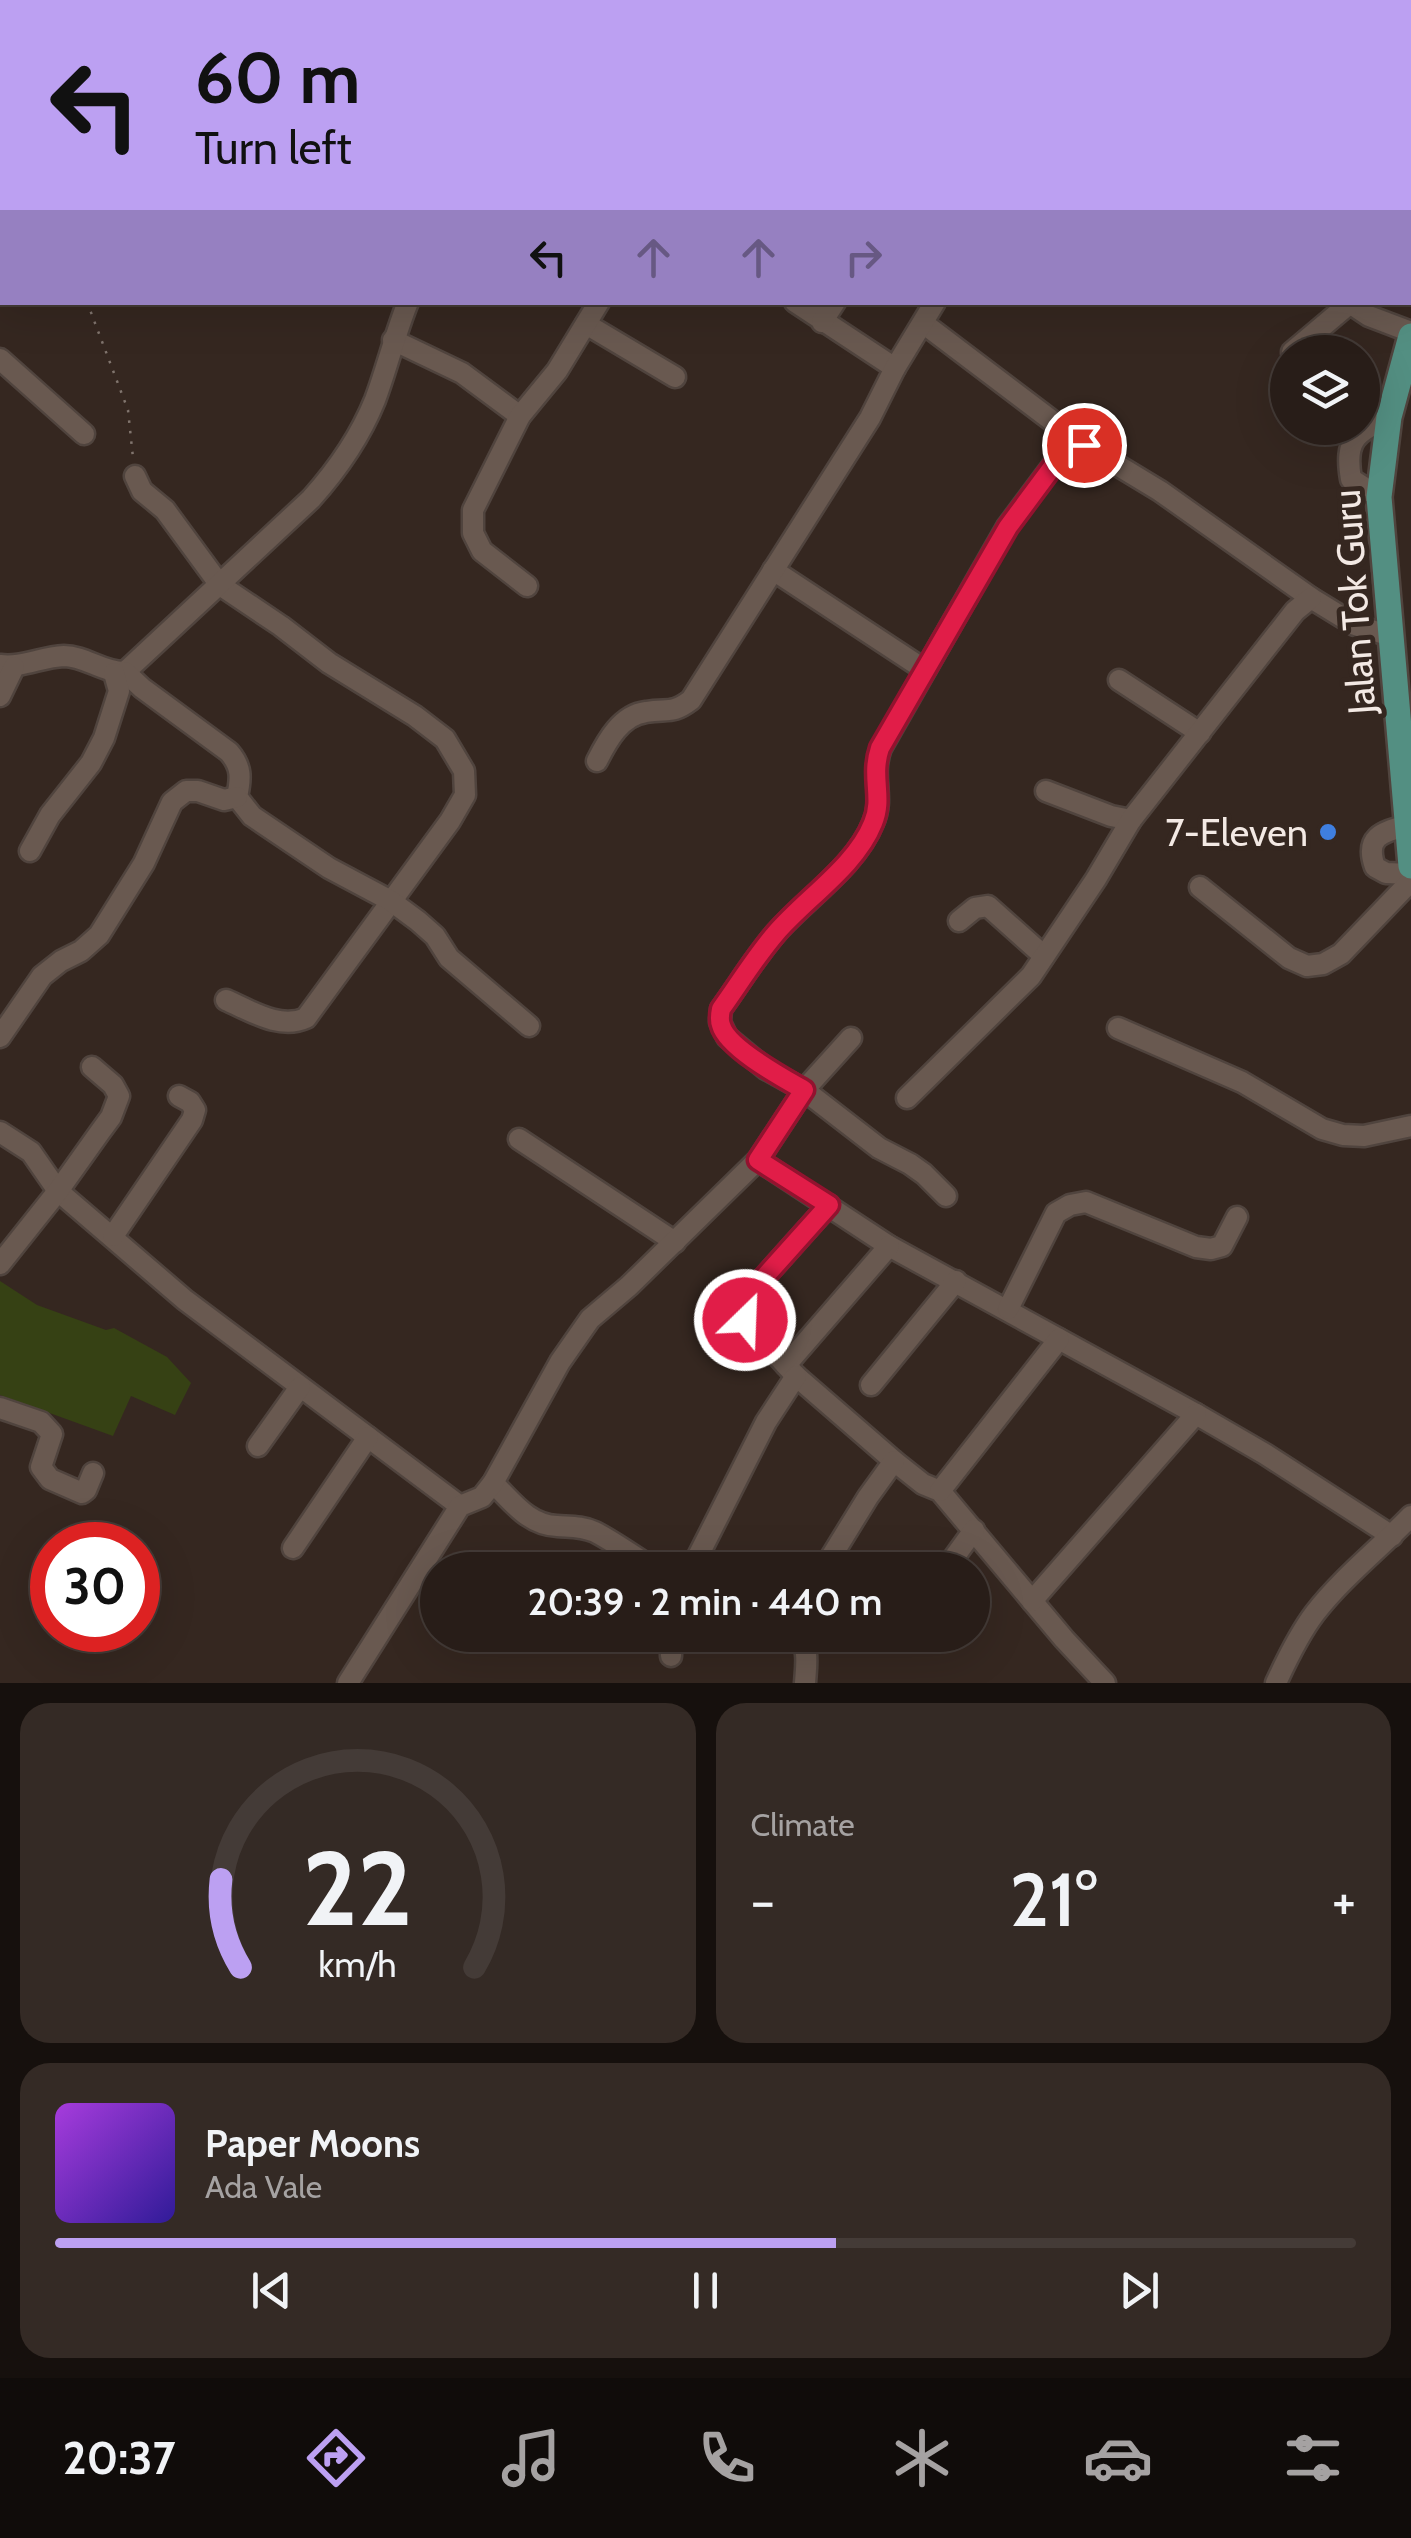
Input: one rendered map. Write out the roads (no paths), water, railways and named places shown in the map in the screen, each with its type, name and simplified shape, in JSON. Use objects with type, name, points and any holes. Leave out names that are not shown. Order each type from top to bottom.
[{"type":"main road","name":"Jalan Tok Guru","points":[[1411,334],[1389,417],[1380,498],[1411,866]]},
{"type":"street","points":[[30,852],[63,796],[91,764],[104,738],[119,691],[120,672],[220,585],[332,477],[375,398],[407,305]]},
{"type":"street","points":[[527,586],[482,551],[473,533],[473,510],[520,416],[556,371],[597,305]]},
{"type":"street","points":[[799,305],[895,368]]},
{"type":"street","points":[[822,322],[833,305]]},
{"type":"street","points":[[597,761],[613,734],[632,716],[679,709],[692,700],[870,418],[934,305]]},
{"type":"street","points":[[1312,335],[1346,305]]},
{"type":"street","points":[[1351,305],[1411,334]]},
{"type":"street","points":[[922,323],[1074,438],[1160,490],[1310,598],[1355,625],[1391,636]]},
{"type":"street","points":[[586,324],[675,377]]},
{"type":"street","points":[[393,340],[462,373],[520,416]]},
{"type":"street","points":[[0,359],[84,434]]},
{"type":"street","points":[[946,1196],[924,1174],[879,1148],[727,1037],[720,1022],[721,1009],[774,935],[865,840],[879,802],[874,765],[880,748],[1008,527],[1074,438]]},
{"type":"street","points":[[135,476],[142,491],[165,510],[220,585],[329,663],[415,716],[445,739],[464,771],[465,794],[431,849],[306,1018],[293,1024],[274,1020],[226,1000]]},
{"type":"street","points":[[773,570],[925,670]]},
{"type":"street","points":[[907,1098],[1031,976],[1131,820],[1295,611],[1310,598]]},
{"type":"street","points":[[0,696],[7,666],[66,656],[120,672],[229,752],[238,762],[242,776],[237,797]]},
{"type":"street","points":[[1119,680],[1200,733]]},
{"type":"street","points":[[0,1037],[42,976],[98,936],[144,863],[172,802],[186,791],[198,790],[224,800],[237,797]]},
{"type":"street","points":[[1046,792],[1131,820]]},
{"type":"street","points":[[237,797],[252,816],[329,868],[390,901],[435,936],[449,958],[529,1026]]},
{"type":"street","points":[[1408,818],[1381,832],[1371,856],[1375,867],[1386,874],[1411,878]]},
{"type":"street","points":[[1200,887],[1289,958],[1307,966],[1323,964],[1341,954],[1411,878]]},
{"type":"street","points":[[960,921],[975,908],[988,906],[1044,956]]},
{"type":"street","points":[[1118,1028],[1242,1082],[1322,1128],[1364,1136],[1411,1126]]},
{"type":"street","points":[[348,1683],[460,1506],[482,1497],[493,1482],[560,1362],[590,1319],[676,1242],[758,1160],[804,1090],[851,1038]]},
{"type":"street","points":[[0,1264],[58,1191],[116,1106],[118,1096],[113,1085],[92,1067]]},
{"type":"street","points":[[113,1236],[192,1120],[196,1110],[178,1096]]},
{"type":"street","points":[[0,1132],[30,1152],[58,1191],[185,1300],[460,1506]]},
{"type":"street","points":[[519,1139],[676,1242]]},
{"type":"street","points":[[758,1160],[889,1246],[1196,1414],[1392,1536]]},
{"type":"street","points":[[1008,1309],[1056,1213],[1070,1204],[1086,1202],[1196,1248],[1222,1246],[1237,1216]]},
{"type":"street","points":[[829,1205],[752,1291],[744,1306],[745,1320],[791,1370],[894,1461],[923,1484],[940,1491],[1105,1683]]},
{"type":"street","points":[[704,1552],[791,1370],[889,1246]]},
{"type":"street","points":[[871,1385],[956,1281]]},
{"type":"street","points":[[940,1491],[1058,1338]]},
{"type":"street","points":[[258,1446],[300,1387]]},
{"type":"street","points":[[0,1408],[41,1422],[52,1434],[41,1466],[50,1479],[82,1492],[94,1473]]},
{"type":"street","points":[[1032,1601],[1196,1414]]},
{"type":"street","points":[[293,1548],[368,1437]]},
{"type":"street","points":[[833,1552],[894,1461]]},
{"type":"street","points":[[493,1482],[538,1523],[593,1531],[627,1552]]},
{"type":"street","points":[[1276,1683],[1313,1616],[1411,1516]]},
{"type":"street","points":[[958,1552],[974,1530]]},
{"type":"street","points":[[805,1683],[806,1652]]},
{"type":"place","name":"7-Eleven","points":[[1328,832]]}]
